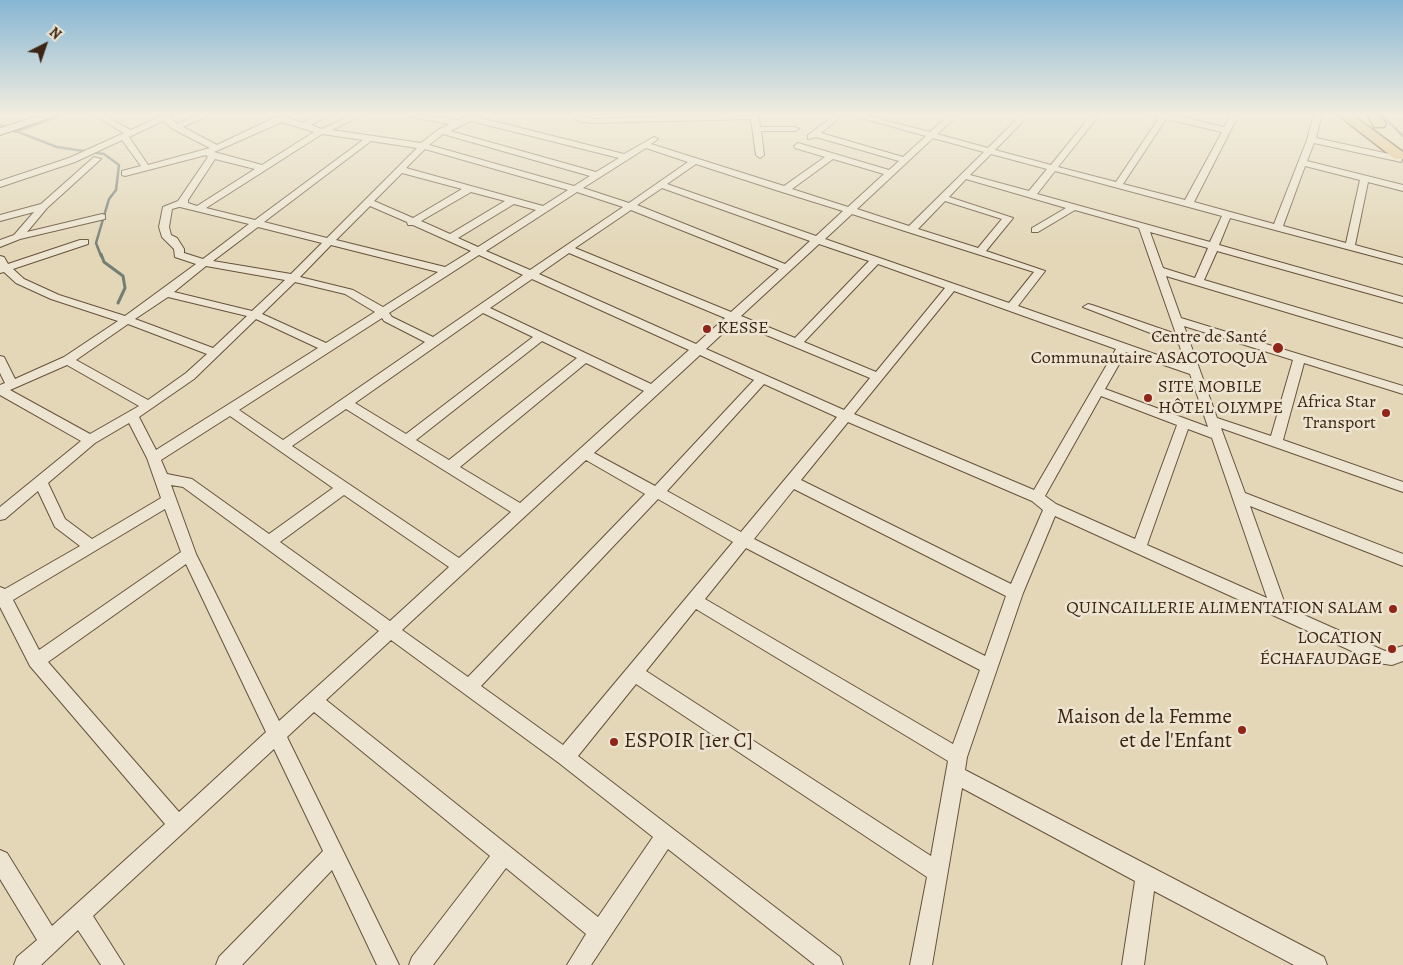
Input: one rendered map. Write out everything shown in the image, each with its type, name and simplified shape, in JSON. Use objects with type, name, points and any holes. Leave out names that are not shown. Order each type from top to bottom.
[{"type":"street","points":[[0,184],[74,159]]},
{"type":"street","points":[[17,237],[44,206],[97,159]]},
{"type":"street","points":[[141,159],[146,168]]},
{"type":"street","points":[[125,173],[183,159]]},
{"type":"street","points":[[182,203],[208,159]]},
{"type":"street","points":[[234,159],[263,168]]},
{"type":"street","points":[[200,208],[278,159]]},
{"type":"street","points":[[4,388],[68,360],[166,293],[343,159]]},
{"type":"street","points":[[0,515],[41,483],[90,440],[149,406],[190,376],[293,278],[409,159]]},
{"type":"street","points":[[469,159],[630,206],[786,268]]},
{"type":"street","points":[[541,159],[598,175]]},
{"type":"street","points":[[154,458],[622,159]]},
{"type":"street","points":[[690,159],[1040,271],[1011,308]]},
{"type":"street","points":[[785,190],[828,159]]},
{"type":"street","points":[[842,159],[890,173]]},
{"type":"street","points":[[912,230],[981,159]]},
{"type":"street","points":[[1019,159],[1403,261]]},
{"type":"street","points":[[1031,195],[1060,159]]},
{"type":"street","points":[[1118,185],[1135,159]]},
{"type":"street","points":[[1188,204],[1211,159]]},
{"type":"street","points":[[1277,228],[1302,159]]},
{"type":"street","points":[[25,965],[905,160]]},
{"type":"street","points":[[283,446],[695,161]]},
{"type":"street","points":[[1301,162],[1403,188]]},
{"type":"street","points":[[399,169],[544,209]]},
{"type":"street","points":[[964,176],[1403,300]]},
{"type":"street","points":[[1350,248],[1364,177]]},
{"type":"street","points":[[661,185],[1194,372]]},
{"type":"street","points":[[411,223],[470,188]]},
{"type":"street","points":[[943,198],[1008,218],[980,252]]},
{"type":"street","points":[[449,239],[513,200]]},
{"type":"street","points":[[367,201],[411,223],[530,276],[1044,502],[1384,658],[1392,658],[1403,653]]},
{"type":"street","points":[[434,342],[388,319],[383,312],[349,292],[293,278],[204,263],[179,255],[179,248],[173,240],[167,237],[164,227],[168,207],[182,203],[447,271]]},
{"type":"street","points":[[0,218],[44,206]]},
{"type":"street","points":[[1035,230],[1074,207]]},
{"type":"street","points":[[1198,282],[1227,215]]},
{"type":"street","points":[[0,244],[17,237],[102,217]]},
{"type":"street","points":[[1143,226],[1278,609]]},
{"type":"street","points":[[2,266],[84,242]]},
{"type":"street","points":[[568,249],[878,377]]},
{"type":"street","points":[[797,343],[876,260]]},
{"type":"street","points":[[2,266],[20,281],[55,297],[126,320],[216,353]]},
{"type":"street","points":[[1158,270],[1403,343]]},
{"type":"street","points":[[565,757],[952,287]]},
{"type":"street","points":[[166,293],[256,314],[326,348]]},
{"type":"street","points":[[1088,307],[1184,341]]},
{"type":"street","points":[[482,308],[653,390]]},
{"type":"street","points":[[1176,320],[1403,390]]},
{"type":"street","points":[[407,440],[542,336]]},
{"type":"street","points":[[921,965],[956,766],[1044,502],[1098,390],[1123,347]]},
{"type":"street","points":[[450,467],[584,358]]},
{"type":"street","points":[[1276,443],[1299,358]]},
{"type":"street","points":[[0,360],[4,388]]},
{"type":"street","points":[[68,360],[149,406]]},
{"type":"street","points":[[468,688],[762,379]]},
{"type":"street","points":[[4,388],[90,440]]},
{"type":"street","points":[[1098,390],[1217,435]]},
{"type":"street","points":[[346,403],[521,511]]},
{"type":"street","points":[[230,410],[460,567]]},
{"type":"street","points":[[132,416],[154,458],[189,554],[388,965]]},
{"type":"street","points":[[1212,420],[1403,487]]},
{"type":"street","points":[[1139,547],[1184,423]]},
{"type":"street","points":[[583,453],[743,540],[989,666]]},
{"type":"street","points":[[160,478],[187,482],[565,757],[823,962]]},
{"type":"street","points":[[792,482],[1015,593]]},
{"type":"street","points":[[41,483],[60,523],[91,546]]},
{"type":"street","points":[[269,542],[344,487]]},
{"type":"street","points":[[1238,496],[1403,560]]},
{"type":"street","points":[[169,500],[1,597],[36,661],[178,825]]},
{"type":"street","points":[[36,661],[189,554]]},
{"type":"street","points":[[694,600],[956,766],[1146,876],[1316,965]]},
{"type":"street","points":[[634,673],[937,872]]},
{"type":"street","points":[[314,701],[600,932]]},
{"type":"street","points":[[578,965],[666,836]]},
{"type":"street","points":[[227,965],[334,853]]},
{"type":"street","points":[[420,965],[504,854]]},
{"type":"street","points":[[0,860],[50,942]]},
{"type":"street","points":[[1133,965],[1146,876]]},
{"type":"street","points":[[80,914],[113,965]]},
{"type":"waterway","points":[[101,256],[96,243],[109,199],[116,190],[119,165],[111,159]]},
{"type":"waterway","points":[[101,254],[104,262],[123,276],[125,288],[118,303]]},
{"type":"place","name":"KESSE","points":[[707,329]]},
{"type":"place","name":"Centre de Santé Communautaire ASACOTOQUA","points":[[1278,348]]},
{"type":"place","name":"SITE MOBILE HÔTEL OLYMPE","points":[[1148,398]]},
{"type":"place","name":"Africa Star Transport","points":[[1386,413]]},
{"type":"place","name":"QUINCAILLERIE ALIMENTATION SALAM","points":[[1393,609]]},
{"type":"place","name":"LOCATION ÉCHAFAUDAGE","points":[[1392,649]]},
{"type":"place","name":"Maison de la Femme et de l'Enfant","points":[[1242,730]]},
{"type":"place","name":"ESPOIR [1er C]","points":[[614,742]]}]
